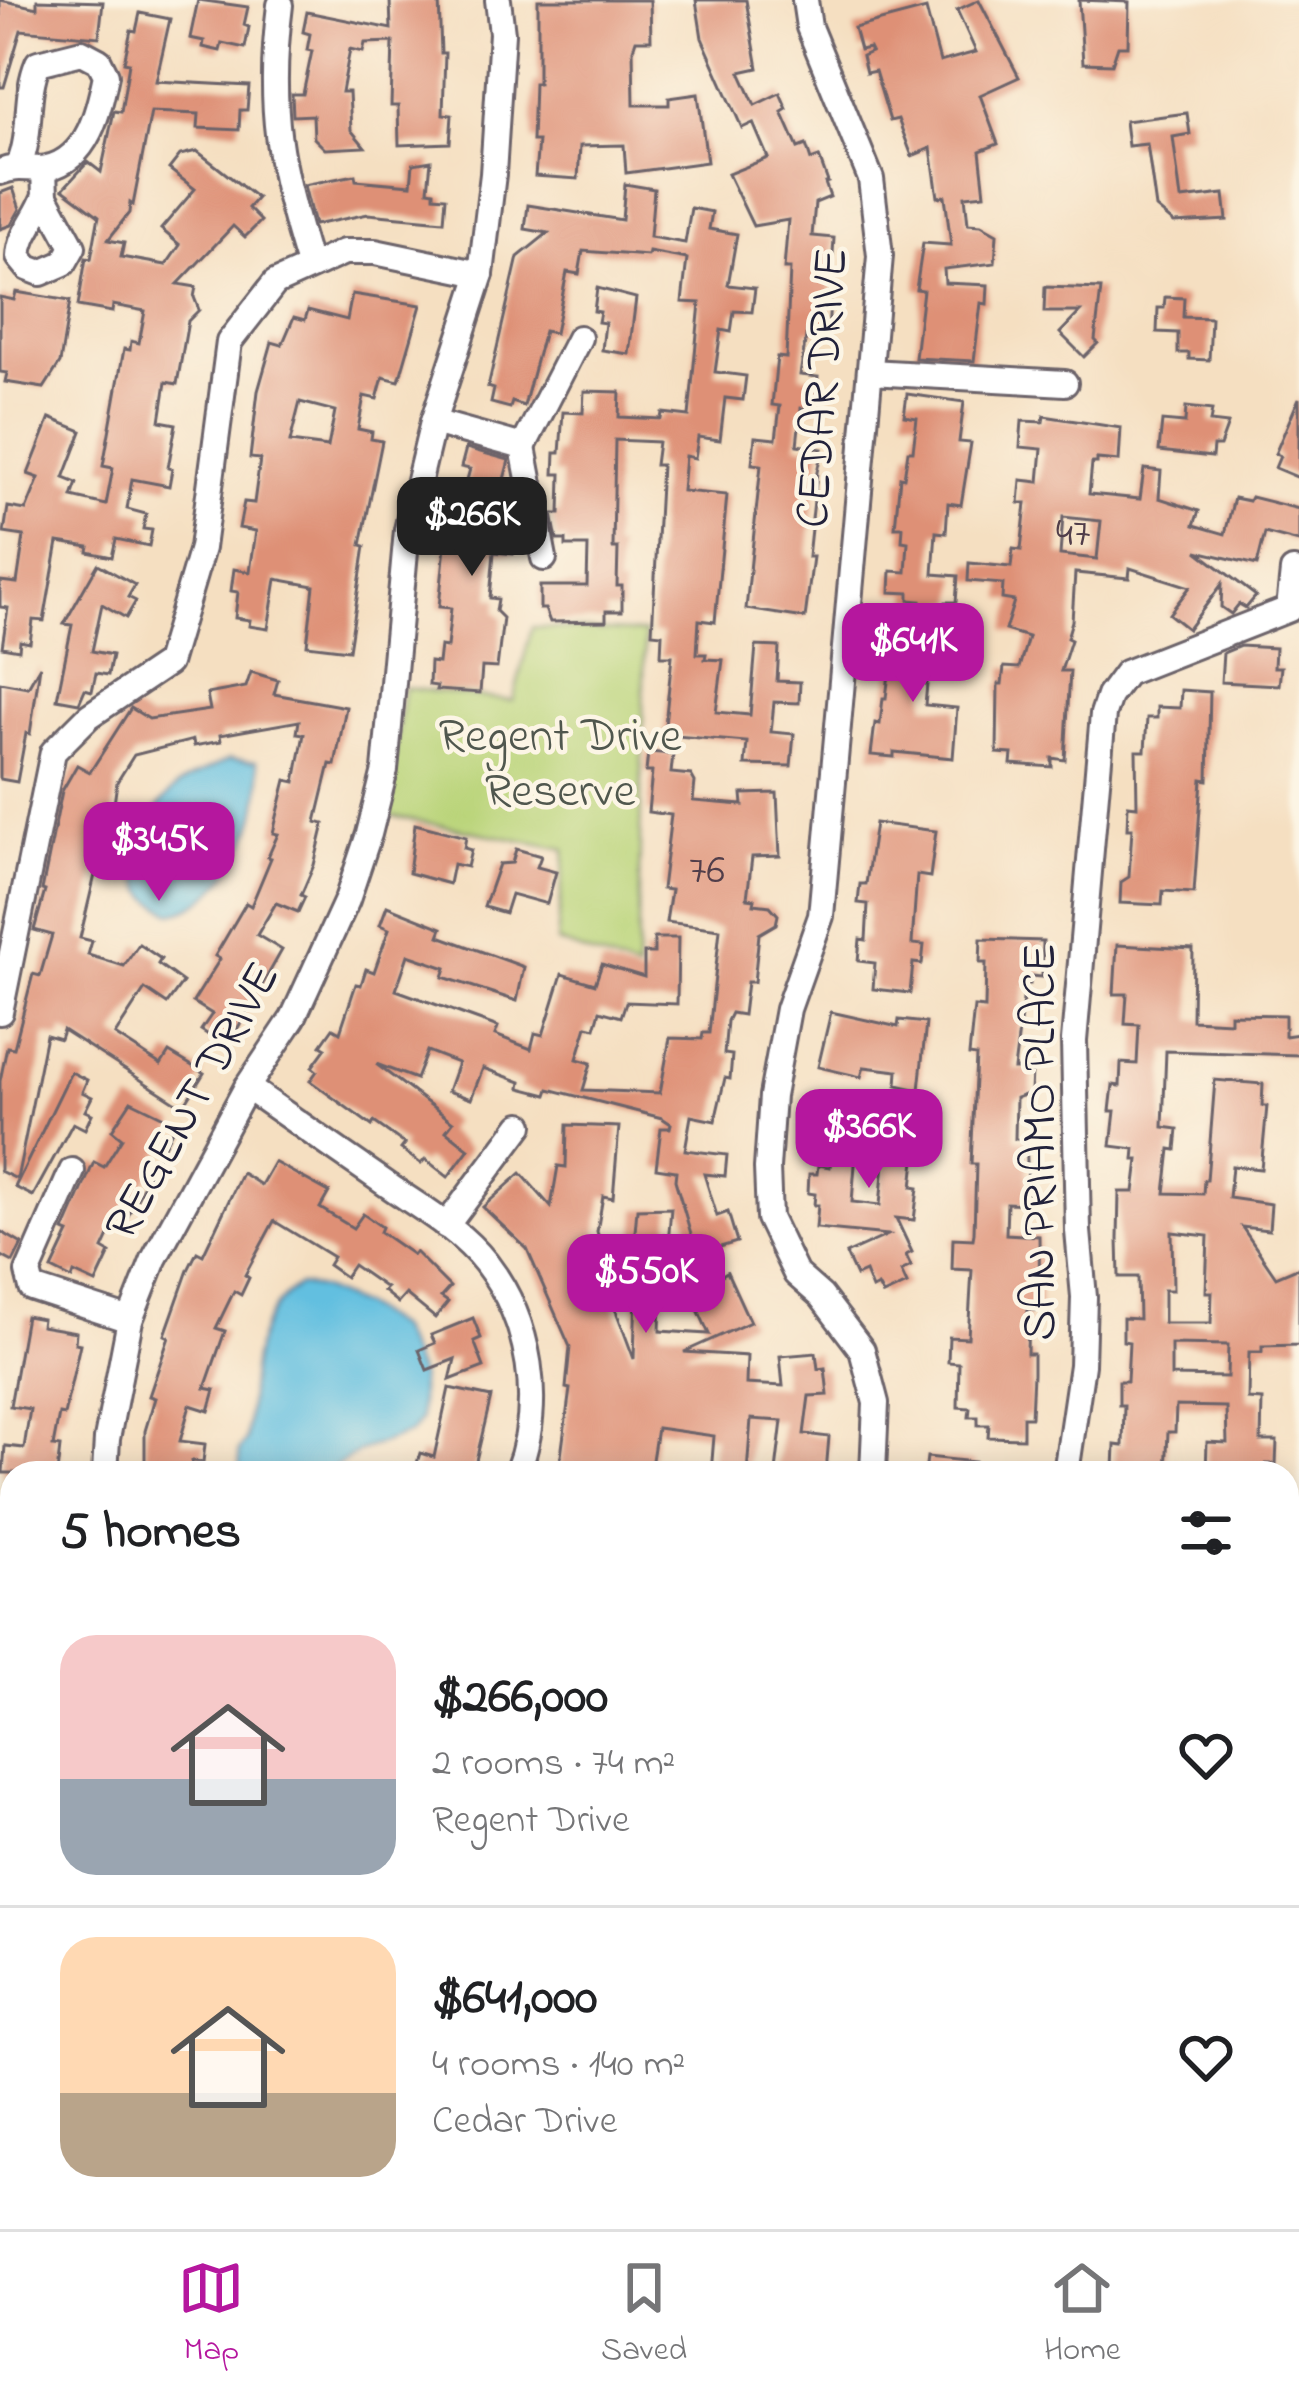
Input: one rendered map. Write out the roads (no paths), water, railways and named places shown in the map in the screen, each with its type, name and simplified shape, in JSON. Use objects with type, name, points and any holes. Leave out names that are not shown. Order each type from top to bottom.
[{"type":"street","name":"REGENT DRIVE","points":[[106,1461],[130,1320],[154,1259],[247,1087],[293,1018],[347,900],[369,834],[385,770],[407,530],[433,422],[481,274],[502,33],[498,0]]},
{"type":"street","name":"CEDAR DRIVE","points":[[805,0],[809,27],[871,179],[880,256],[821,916],[788,1009],[772,1096],[769,1218],[796,1274],[820,1296],[862,1350],[876,1403],[874,1461]]},
{"type":"street","points":[[280,5],[273,62],[280,165],[309,265]]},
{"type":"street","points":[[82,52],[99,61],[106,75],[93,127],[74,153],[21,169],[28,145],[30,82],[38,63],[82,52]]},
{"type":"street","points":[[21,169],[45,196]]},
{"type":"street","points":[[0,1012],[53,752],[88,716],[168,663],[202,548],[229,342],[275,284],[344,252],[375,252],[481,274]]},
{"type":"street","points":[[544,558],[524,447],[579,338]]},
{"type":"street","points":[[870,372],[1065,383]]},
{"type":"street","points":[[433,422],[524,447]]},
{"type":"street","name":"SAN PRIAMO PLACE","points":[[1068,1461],[1082,1365],[1084,1297],[1074,1041],[1103,714],[1109,696],[1126,674],[1289,609],[1293,571]]},
{"type":"street","points":[[247,1087],[446,1226],[488,1265],[513,1310],[529,1358],[532,1402],[520,1461]]},
{"type":"street","points":[[446,1226],[521,1125]]},
{"type":"street","points":[[72,1171],[28,1272],[32,1288],[130,1320]]},
{"type":"water","points":[[229,759],[257,761],[258,805],[251,830],[241,853],[211,893],[172,913],[150,899],[140,883],[143,837],[158,808],[178,786]]},
{"type":"water","points":[[299,1285],[319,1288],[364,1307],[397,1328],[420,1376],[420,1420],[410,1433],[344,1461],[239,1461],[260,1335],[282,1300]]},
{"type":"park label","name":"Regent Drive Reserve","points":[[560,766]]}]
